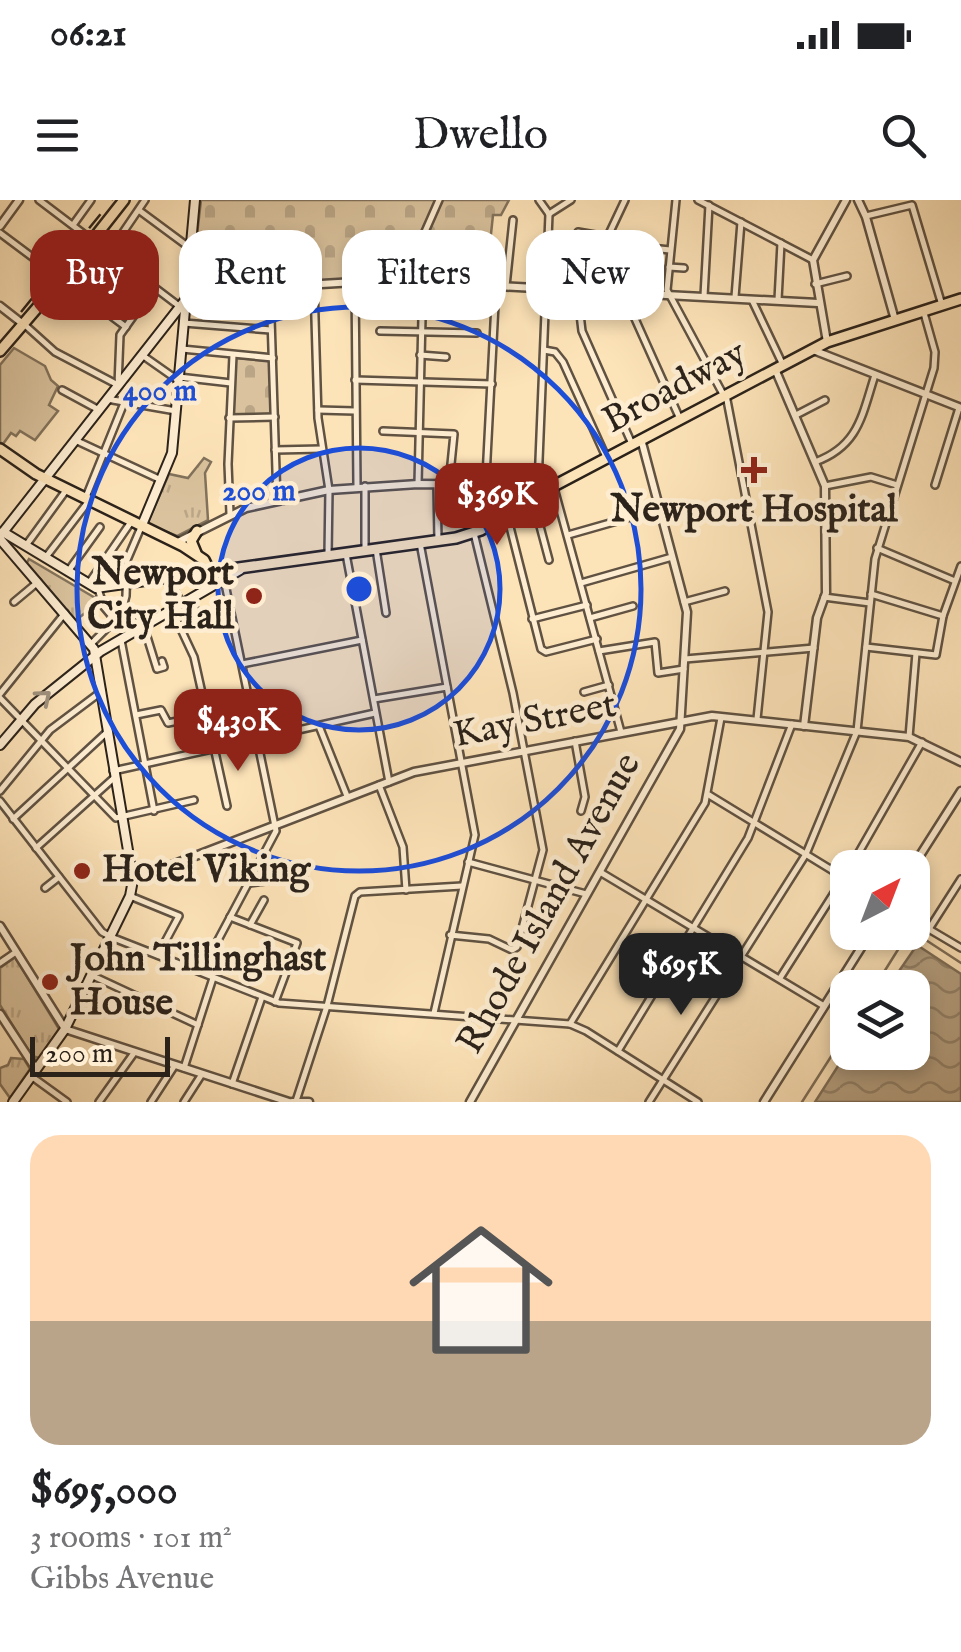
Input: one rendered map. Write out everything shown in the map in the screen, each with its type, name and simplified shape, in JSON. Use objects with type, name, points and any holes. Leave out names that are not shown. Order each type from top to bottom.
[{"type":"main road","points":[[100,230],[124,200]]},
{"type":"main road","points":[[193,230],[196,200]]},
{"type":"main road","name":"Broadway","points":[[94,587],[474,533],[538,491],[827,342],[961,299]]},
{"type":"main road","points":[[1,536],[179,309]]},
{"type":"main road","points":[[0,351],[30,316]]},
{"type":"main road","points":[[137,523],[172,452],[184,320]]},
{"type":"main road","points":[[0,449],[46,478],[197,555],[210,572]]},
{"type":"main road","points":[[197,531],[191,543],[197,555]]},
{"type":"main road","points":[[1,536],[94,587]]},
{"type":"main road","points":[[1,536],[90,644],[96,657],[133,880],[130,896],[65,1029],[12,1102]]},
{"type":"main road","points":[[20,561],[21,553],[29,549]]},
{"type":"main road","points":[[0,745],[35,704],[96,657],[244,567]]},
{"type":"street","points":[[20,200],[0,230],[30,255]]},
{"type":"street","points":[[39,200],[79,230]]},
{"type":"street","points":[[72,225],[91,200]]},
{"type":"street","points":[[126,230],[145,200]]},
{"type":"street","points":[[426,230],[439,200]]},
{"type":"street","points":[[539,200],[549,214],[548,230]]},
{"type":"street","points":[[549,214],[571,200]]},
{"type":"street","points":[[610,230],[625,200]]},
{"type":"street","points":[[676,200],[669,294],[725,396],[768,612],[757,719]]},
{"type":"street","points":[[698,200],[813,260]]},
{"type":"street","points":[[827,342],[813,260],[846,200]]},
{"type":"street","points":[[858,200],[895,320]]},
{"type":"street","points":[[866,216],[912,205],[942,305]]},
{"type":"street","points":[[704,296],[709,206]]},
{"type":"street","points":[[140,212],[179,240]]},
{"type":"street","points":[[513,220],[506,286],[526,287]]},
{"type":"street","points":[[735,298],[741,222]]},
{"type":"street","points":[[778,300],[780,243]]},
{"type":"street","points":[[664,249],[670,250]]},
{"type":"street","points":[[669,267],[684,268]]},
{"type":"street","points":[[815,284],[847,276]]},
{"type":"street","points":[[664,294],[818,303]]},
{"type":"street","points":[[751,298],[825,486],[824,597],[817,618],[804,726]]},
{"type":"street","points":[[0,306],[54,352],[118,385],[118,343],[130,320]]},
{"type":"street","points":[[648,1102],[806,854],[856,731],[877,548],[926,394],[935,352],[924,310]]},
{"type":"street","points":[[118,320],[126,326]]},
{"type":"street","points":[[272,320],[277,501]]},
{"type":"street","points":[[315,320],[318,410],[329,490],[328,556]]},
{"type":"street","points":[[355,320],[361,486],[368,548],[386,614]]},
{"type":"street","points":[[418,484],[421,320]]},
{"type":"street","points":[[492,523],[486,477],[495,320]]},
{"type":"street","points":[[545,320],[538,491],[550,560]]},
{"type":"street","points":[[580,320],[582,331],[636,442]]},
{"type":"street","points":[[636,320],[680,419]]},
{"type":"street","points":[[184,323],[272,330]]},
{"type":"street","points":[[380,331],[477,333]]},
{"type":"street","points":[[182,349],[273,358]]},
{"type":"street","points":[[544,350],[555,352],[563,362],[606,458]]},
{"type":"street","points":[[812,350],[960,408],[935,485]]},
{"type":"street","points":[[142,355],[179,379],[232,383]]},
{"type":"street","points":[[420,355],[446,357]]},
{"type":"street","points":[[230,514],[233,356]]},
{"type":"street","points":[[816,462],[842,449],[854,434],[874,375]]},
{"type":"street","points":[[355,380],[492,384]]},
{"type":"street","points":[[62,390],[99,410]]},
{"type":"street","points":[[107,400],[176,411]]},
{"type":"street","points":[[796,415],[825,400]]},
{"type":"street","points":[[44,559],[88,499],[124,403]]},
{"type":"street","points":[[318,410],[356,411]]},
{"type":"street","points":[[229,418],[275,417]]},
{"type":"street","points":[[383,431],[454,434],[450,484]]},
{"type":"street","points":[[76,440],[161,480]]},
{"type":"street","name":"Rhode Island Avenue","points":[[470,1102],[680,729],[687,612],[660,509],[636,442]]},
{"type":"street","points":[[275,450],[322,449]]},
{"type":"street","points":[[825,486],[871,478],[897,485]]},
{"type":"street","points":[[438,484],[438,540]]},
{"type":"street","points":[[176,543],[230,514],[329,490],[489,484],[538,491]]},
{"type":"street","points":[[554,485],[622,732]]},
{"type":"street","points":[[29,549],[68,488]]},
{"type":"street","points":[[568,535],[660,509]]},
{"type":"street","points":[[507,513],[543,652],[596,639]]},
{"type":"street","points":[[90,644],[115,620],[125,602],[128,560],[137,523]]},
{"type":"street","points":[[115,620],[94,587],[137,523]]},
{"type":"street","points":[[67,573],[100,527]]},
{"type":"street","points":[[450,936],[489,939],[512,950],[517,947],[543,850],[525,750],[474,533]]},
{"type":"street","points":[[420,543],[475,835],[434,1014]]},
{"type":"street","points":[[877,548],[955,581]]},
{"type":"street","points":[[346,553],[388,782]]},
{"type":"street","points":[[581,583],[672,557]]},
{"type":"street","points":[[866,647],[936,654],[943,616],[961,566]]},
{"type":"street","points":[[168,578],[199,617]]},
{"type":"street","points":[[200,973],[274,838],[276,824],[224,579]]},
{"type":"street","points":[[14,602],[38,582]]},
{"type":"street","points":[[684,602],[725,590]]},
{"type":"street","points":[[871,594],[943,616]]},
{"type":"street","points":[[824,597],[870,603]]},
{"type":"street","points":[[532,619],[587,605]]},
{"type":"street","points":[[590,618],[634,606]]},
{"type":"street","points":[[172,610],[194,657],[227,806]]},
{"type":"street","points":[[120,612],[142,627],[157,669],[164,667],[162,661]]},
{"type":"street","points":[[65,614],[0,696],[110,814],[122,820],[194,800]]},
{"type":"street","points":[[121,640],[154,811]]},
{"type":"street","points":[[242,664],[362,640]]},
{"type":"street","points":[[600,651],[655,642],[658,674],[685,664],[814,648]]},
{"type":"street","points":[[909,738],[916,654]]},
{"type":"street","points":[[584,692],[609,684]]},
{"type":"street","points":[[374,699],[447,687]]},
{"type":"street","points":[[0,791],[40,741],[102,692]]},
{"type":"street","points":[[136,715],[161,710],[168,723],[208,715]]},
{"type":"street","points":[[36,848],[114,774],[375,714]]},
{"type":"street","points":[[570,1024],[709,795],[722,715]]},
{"type":"street","name":"Kay Street","points":[[133,880],[414,772],[722,715],[909,738],[961,762]]},
{"type":"street","points":[[618,1051],[755,823],[792,724]]},
{"type":"street","points":[[319,726],[347,796]]},
{"type":"street","points":[[13,819],[106,732]]},
{"type":"street","points":[[575,740],[585,797],[581,811]]},
{"type":"street","points":[[861,850],[922,742]]},
{"type":"street","points":[[380,785],[403,847],[406,890]]},
{"type":"street","points":[[924,850],[961,792]]},
{"type":"street","points":[[709,795],[830,866]]},
{"type":"street","points":[[0,802],[102,932],[111,937],[275,1002],[570,1024],[698,1102]]},
{"type":"street","points":[[468,862],[587,894]]},
{"type":"street","points":[[600,872],[824,1006]]},
{"type":"street","points":[[248,882],[304,876]]},
{"type":"street","points":[[45,888],[59,877]]},
{"type":"street","points":[[930,927],[961,879]]},
{"type":"street","points":[[292,1102],[327,1006],[356,896],[360,892],[462,886]]},
{"type":"street","points":[[130,896],[148,900],[178,916],[158,955]]},
{"type":"street","points":[[250,925],[264,900]]},
{"type":"street","points":[[780,978],[830,900]]},
{"type":"street","points":[[230,918],[297,943],[275,1002]]},
{"type":"street","points":[[0,926],[65,1029],[232,1084],[265,1099],[309,1102]]},
{"type":"street","points":[[930,930],[961,948]]},
{"type":"street","points":[[764,1102],[860,950]]},
{"type":"street","points":[[0,963],[16,952]]},
{"type":"street","points":[[92,976],[198,1025]]},
{"type":"street","points":[[151,1102],[179,1067],[213,978]]},
{"type":"street","points":[[232,1084],[262,997]]},
{"type":"street","points":[[0,1014],[33,1072],[67,1102]]},
{"type":"street","points":[[99,1102],[134,1053]]},
{"type":"street","points":[[184,1102],[202,1074]]},
{"type":"green space","points":[[201,200],[436,200],[422,230],[342,230],[342,280],[322,281],[322,230],[198,230]]},
{"type":"green space","points":[[441,200],[509,200],[501,215],[493,215],[491,230],[428,230]]},
{"type":"green space","points":[[14,348],[45,366],[58,386],[49,405],[58,411],[35,440],[20,431],[16,436],[11,433],[3,444],[0,365]]},
{"type":"green space","points":[[236,358],[271,361],[273,415],[232,415]]},
{"type":"green space","points":[[204,458],[211,462],[205,473],[208,520],[177,536],[147,524],[169,474],[188,478]]},
{"type":"green space","points":[[29,559],[97,599],[95,605],[75,621],[26,564]]},
{"type":"green space","points":[[15,957],[59,1029],[39,1058],[32,1056],[0,1005],[0,968]]},
{"type":"green space","points":[[11,1058],[24,1059],[30,1069],[10,1098],[0,1084],[0,1068],[8,1065]]},
{"type":"water","points":[[914,950],[925,950],[961,974],[961,1102],[815,1102],[835,1070],[930,1070],[930,970],[900,970]]},
{"type":"waterway","points":[[930,943],[961,963]]},
{"type":"waterway","points":[[885,970],[898,950]]},
{"type":"waterway","points":[[802,1102],[830,1058]]},
{"type":"railway","points":[[21,312],[112,200]]},
{"type":"place","name":"Newport Hospital","points":[[754,470]]},
{"type":"place","name":"Newport City Hall","points":[[254,596]]},
{"type":"place","name":"Hotel Viking","points":[[82,871]]},
{"type":"place","name":"John Tillinghast House","points":[[50,982]]}]
